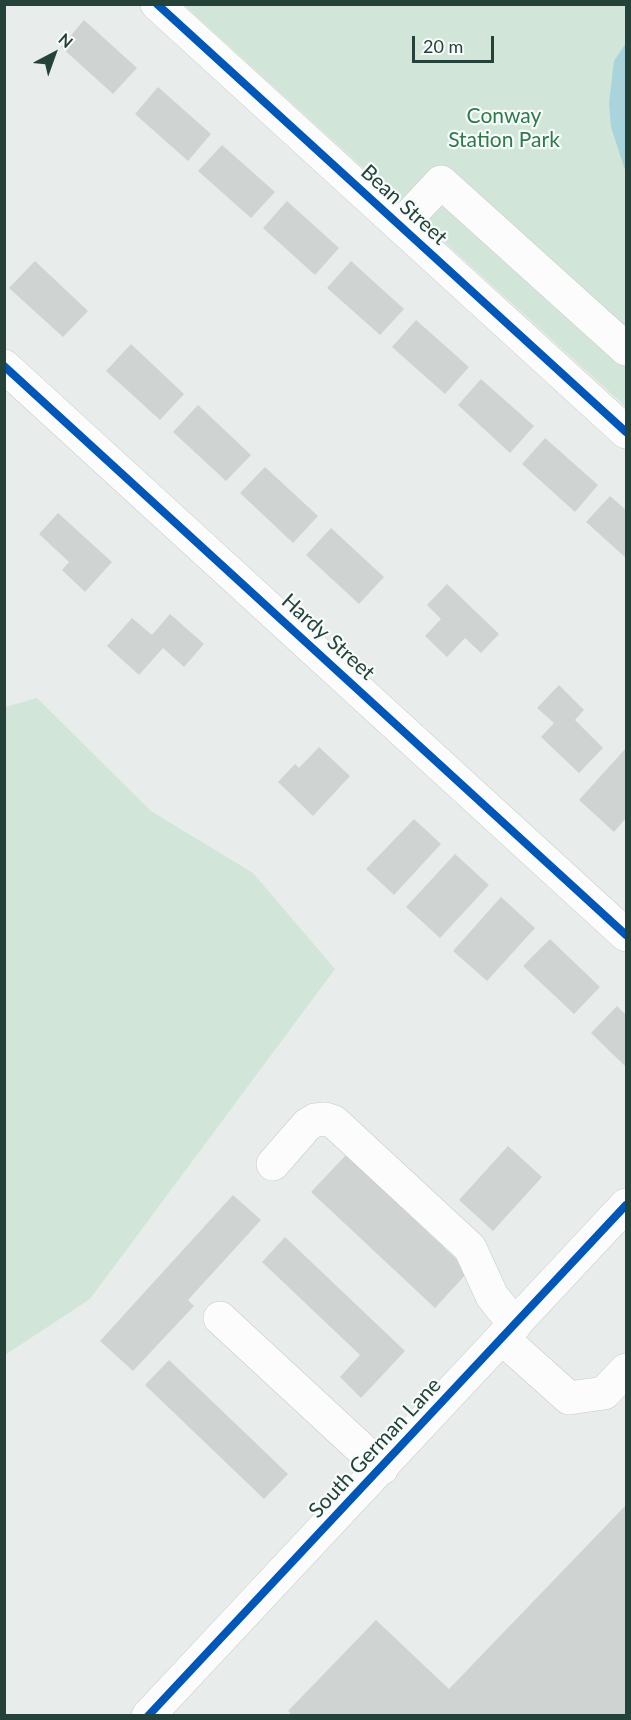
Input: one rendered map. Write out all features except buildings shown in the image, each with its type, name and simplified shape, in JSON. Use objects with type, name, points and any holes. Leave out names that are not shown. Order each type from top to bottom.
[{"type":"street","name":"Bean Street","points":[[157,4],[627,432]]},
{"type":"street","points":[[400,226],[441,182],[627,349]]},
{"type":"street","name":"Hardy Street","points":[[4,366],[627,935]]},
{"type":"street","points":[[273,1164],[307,1125],[315,1120],[325,1119],[334,1122],[470,1248],[509,1331],[569,1398],[604,1393],[627,1370]]},
{"type":"street","name":"South German Lane","points":[[148,1716],[627,1205]]},
{"type":"street","points":[[220,1318],[382,1468]]},
{"type":"green space","name":"Conway Station Park","points":[[184,5],[626,5],[626,407]]},
{"type":"green space","points":[[37,698],[151,811],[253,873],[335,969],[90,1299],[5,1355],[5,707]]},
{"type":"water","points":[[626,43],[626,173],[611,127],[609,103],[614,61]]},
{"type":"cycle path","points":[[157,4],[626,432]]},
{"type":"cycle path","points":[[4,366],[626,935]]},
{"type":"cycle path","points":[[148,1716],[626,1205]]}]
